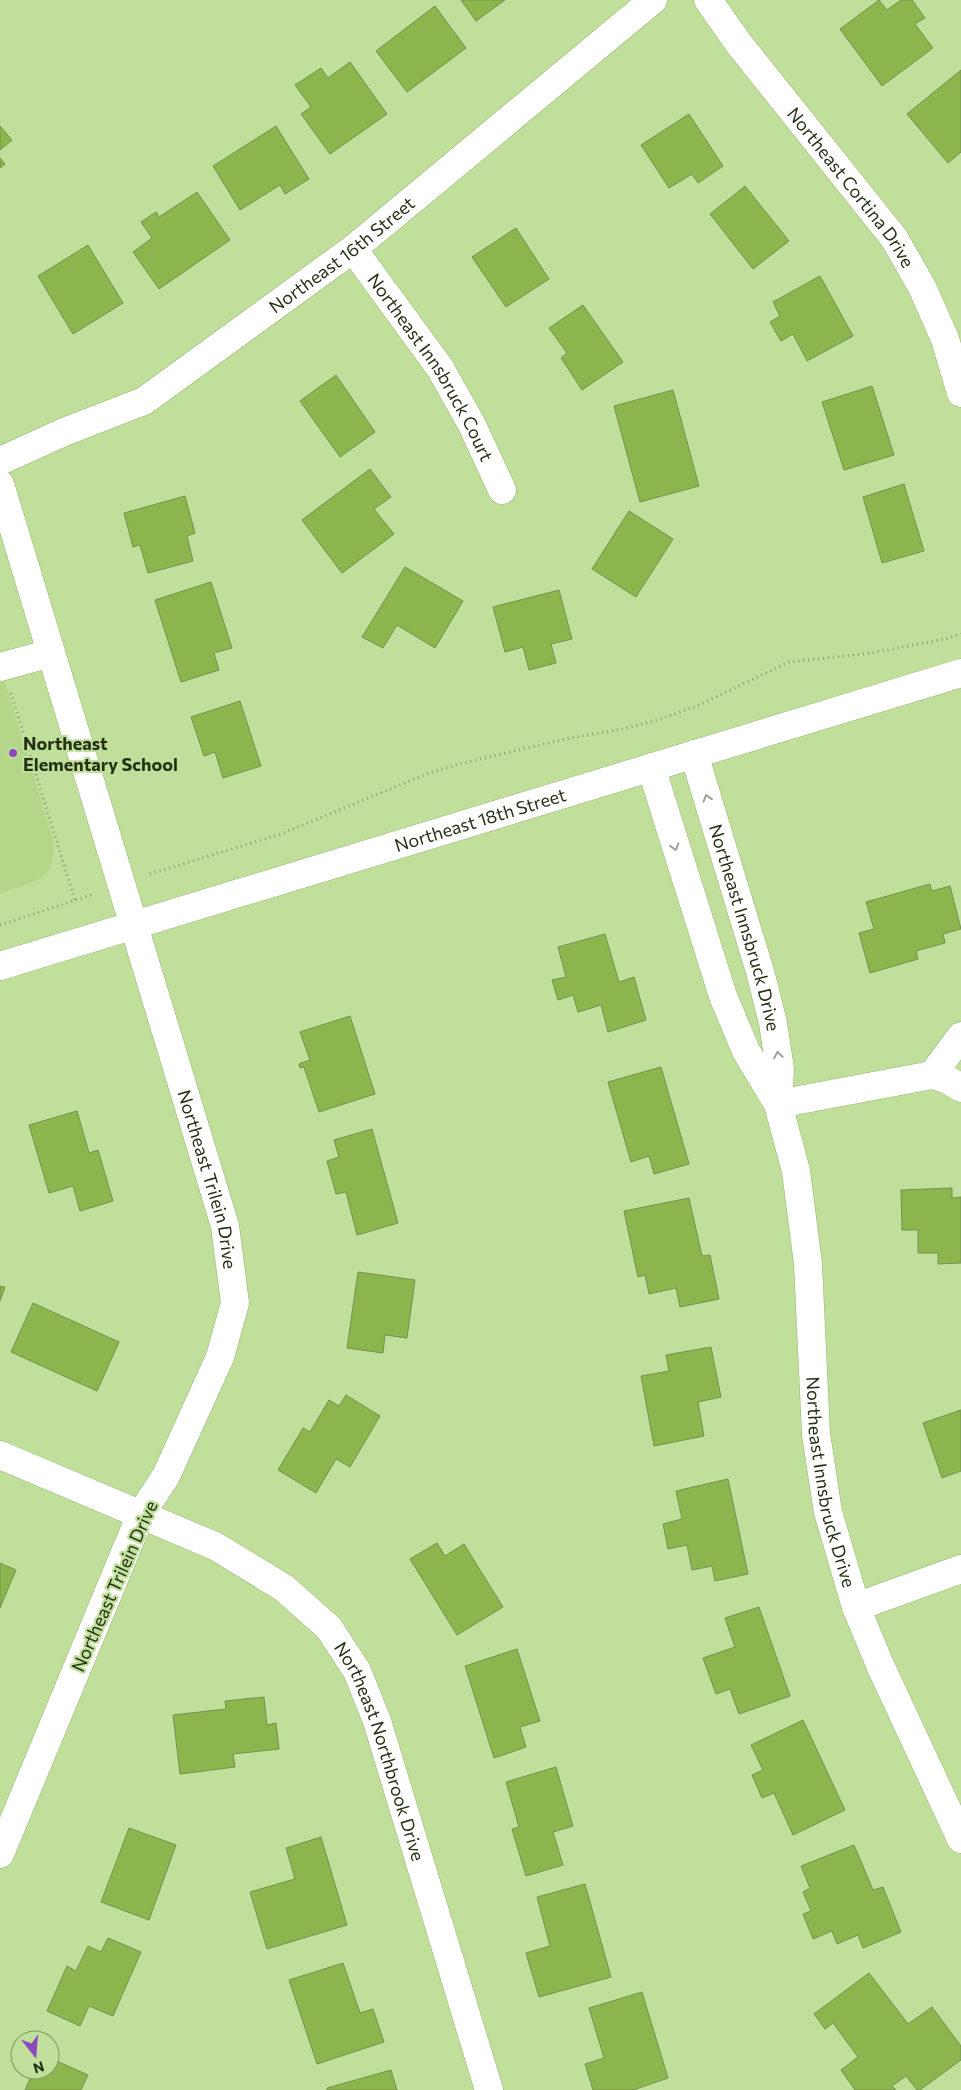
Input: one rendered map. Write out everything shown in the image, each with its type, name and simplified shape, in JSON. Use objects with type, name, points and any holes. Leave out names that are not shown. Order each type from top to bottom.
[{"type":"street","name":"Northeast 16th Street","points":[[0,462],[64,432],[144,402],[353,249],[653,0]]},
{"type":"street","name":"Northeast Cortina Drive","points":[[708,0],[739,44],[894,238],[953,337],[961,394]]},
{"type":"street","name":"Northeast Innsbruck Court","points":[[353,249],[440,368],[472,425],[502,490]]},
{"type":"street","name":"Northeast Trilein Drive","points":[[0,484],[132,925],[225,1226],[235,1303],[220,1357],[166,1476],[141,1514],[0,1854]]},
{"type":"street","points":[[1,667],[51,654]]},
{"type":"street","name":"Northeast 18th Street","points":[[0,966],[961,673]]},
{"type":"street","name":"Northeast Innsbruck Drive","points":[[694,754],[764,985],[773,1023],[780,1069],[778,1104],[796,1171],[808,1264],[816,1434],[828,1512],[856,1608],[880,1665],[961,1839]]},
{"type":"street","name":"Northeast Innsbruck Drive","points":[[650,767],[723,996],[746,1051],[760,1078],[778,1104]]},
{"type":"street","points":[[723,996],[764,985]]},
{"type":"street","points":[[932,1075],[961,1036]]},
{"type":"street","points":[[778,1104],[932,1075],[948,1080],[961,1088]]},
{"type":"street","name":"Northeast Northbrook Drive","points":[[0,1455],[215,1546],[284,1588],[329,1628],[357,1671],[377,1721],[489,2090]]},
{"type":"street","points":[[856,1608],[961,1569]]},
{"type":"path","points":[[0,925],[75,901],[120,884],[281,834],[452,766],[661,719],[697,706],[789,662],[871,653],[945,639],[961,634]]},
{"type":"path","points":[[1,667],[75,901]]},
{"type":"shaded area","name":"Northeast Elementary School","points":[[0,666],[53,840],[54,852],[49,870],[40,879],[0,894]]},
{"type":"building","points":[[461,0],[505,0],[476,21]]},
{"type":"building","points":[[879,0],[887,10],[901,0],[912,0],[925,18],[915,24],[933,48],[882,86],[840,29]]},
{"type":"building","points":[[435,6],[466,48],[407,92],[376,51]]},
{"type":"building","points":[[350,62],[387,114],[330,154],[301,114],[311,107],[295,85],[321,68],[328,78]]},
{"type":"building","points":[[961,70],[961,152],[948,163],[907,114]]},
{"type":"building","points":[[689,114],[723,166],[698,183],[692,174],[669,188],[641,145]]},
{"type":"building","points":[[0,126],[12,140],[0,150]]},
{"type":"building","points":[[276,126],[309,179],[285,194],[280,185],[240,210],[213,166]]},
{"type":"building","points":[[0,158],[5,164],[0,168]]},
{"type":"building","points":[[745,186],[789,241],[753,269],[710,214]]},
{"type":"building","points":[[197,192],[230,240],[159,289],[133,252],[152,238],[141,222],[156,212],[159,217]]},
{"type":"building","points":[[516,228],[549,279],[506,307],[472,257]]},
{"type":"building","points":[[88,245],[123,303],[73,334],[38,276]]},
{"type":"building","points":[[820,276],[853,336],[807,361],[793,334],[781,341],[770,322],[780,316],[773,302]]},
{"type":"building","points":[[583,305],[623,362],[582,390],[561,358],[567,353],[549,328]]},
{"type":"building","points":[[336,375],[375,432],[340,457],[300,401]]},
{"type":"building","points":[[872,386],[894,455],[844,470],[822,402]]},
{"type":"building","points":[[673,390],[699,486],[640,502],[614,406]]},
{"type":"building","points":[[370,469],[391,497],[374,509],[394,534],[342,573],[302,520]]},
{"type":"building","points":[[904,484],[924,551],[882,563],[863,497]]},
{"type":"building","points":[[185,496],[195,533],[187,536],[193,561],[148,573],[140,545],[133,547],[124,513]]},
{"type":"building","points":[[629,511],[673,539],[636,597],[592,569]]},
{"type":"building","points":[[405,567],[463,601],[435,648],[397,625],[383,648],[362,637]]},
{"type":"building","points":[[211,582],[232,648],[214,653],[219,670],[181,682],[155,600]]},
{"type":"building","points":[[559,590],[572,639],[551,644],[556,663],[529,670],[523,647],[505,652],[493,607]]},
{"type":"building","points":[[240,701],[261,766],[223,778],[215,752],[204,756],[191,717]]},
{"type":"building","points":[[930,884],[932,891],[950,886],[961,929],[943,934],[945,943],[916,951],[918,959],[870,973],[859,933],[874,929],[866,902]]},
{"type":"building","points":[[605,934],[619,982],[634,977],[646,1020],[608,1032],[601,1005],[578,1012],[573,995],[558,1000],[552,980],[566,977],[558,947]]},
{"type":"building","points":[[350,1016],[375,1094],[319,1112],[304,1067],[300,1068],[299,1064],[310,1060],[300,1032]]},
{"type":"building","points":[[661,1067],[689,1164],[654,1174],[649,1156],[631,1162],[608,1082]]},
{"type":"building","points":[[77,1111],[89,1153],[98,1150],[113,1201],[80,1211],[73,1186],[49,1193],[29,1125]]},
{"type":"building","points":[[372,1129],[398,1223],[357,1235],[346,1192],[336,1194],[327,1161],[339,1157],[334,1140]]},
{"type":"building","points":[[952,1188],[952,1198],[961,1197],[961,1263],[938,1264],[938,1253],[918,1253],[918,1230],[902,1230],[901,1190]]},
{"type":"building","points":[[689,1198],[702,1256],[710,1255],[719,1299],[680,1307],[676,1288],[649,1294],[645,1275],[638,1277],[624,1211]]},
{"type":"building","points":[[358,1272],[415,1280],[407,1338],[385,1335],[383,1353],[347,1348]]},
{"type":"building","points":[[0,1286],[5,1287],[0,1301]]},
{"type":"building","points":[[33,1303],[119,1342],[97,1391],[11,1352]]},
{"type":"building","points":[[711,1347],[721,1397],[698,1402],[704,1436],[654,1446],[641,1376],[669,1371],[666,1355]]},
{"type":"building","points":[[346,1395],[380,1416],[350,1467],[336,1459],[316,1493],[278,1470],[303,1428],[310,1432],[329,1400],[339,1406]]},
{"type":"building","points":[[961,1410],[961,1471],[942,1478],[923,1423]]},
{"type":"building","points":[[728,1479],[748,1574],[715,1581],[712,1566],[692,1570],[687,1545],[668,1549],[663,1524],[682,1519],[676,1491]]},
{"type":"building","points":[[437,1543],[445,1556],[464,1544],[503,1607],[457,1635],[410,1559]]},
{"type":"building","points":[[0,1563],[16,1570],[0,1608]]},
{"type":"building","points":[[759,1607],[790,1696],[739,1714],[730,1689],[716,1694],[703,1658],[735,1647],[725,1618]]},
{"type":"building","points":[[517,1649],[540,1721],[520,1727],[526,1747],[494,1758],[465,1666]]},
{"type":"building","points":[[264,1697],[267,1725],[276,1723],[279,1749],[233,1754],[235,1767],[180,1774],[173,1715],[226,1709],[225,1701]]},
{"type":"building","points":[[803,1720],[845,1810],[793,1835],[774,1793],[762,1798],[752,1775],[763,1770],[751,1745]]},
{"type":"building","points":[[556,1767],[573,1826],[553,1832],[563,1865],[526,1876],[512,1829],[519,1827],[506,1782]]},
{"type":"building","points":[[129,1828],[176,1845],[149,1920],[101,1902]]},
{"type":"building","points":[[321,1837],[347,1925],[267,1949],[250,1892],[295,1879],[286,1848]]},
{"type":"building","points":[[854,1845],[873,1890],[883,1887],[901,1932],[863,1948],[858,1935],[837,1944],[832,1931],[813,1939],[803,1914],[811,1911],[803,1892],[810,1888],[801,1866]]},
{"type":"building","points":[[585,1884],[611,1977],[539,1997],[526,1953],[550,1946],[537,1897]]},
{"type":"building","points":[[108,1938],[141,1952],[113,2016],[89,2006],[80,2026],[47,2011],[67,1966],[76,1971],[88,1946],[101,1952]]},
{"type":"building","points":[[343,1963],[360,2013],[373,2009],[384,2042],[317,2064],[289,1980]]},
{"type":"building","points":[[869,1973],[908,2024],[932,2007],[961,2046],[961,2060],[920,2090],[917,2090],[906,2076],[892,2086],[896,2090],[855,2090],[841,2070],[858,2057],[833,2023],[825,2029],[814,2014]]},
{"type":"building","points":[[642,1992],[668,2078],[633,2090],[593,2090],[585,2064],[604,2058],[589,2008]]},
{"type":"building","points":[[60,2062],[88,2075],[81,2090],[25,2090],[30,2080],[60,2080]]},
{"type":"building","points":[[391,2070],[397,2090],[327,2090],[327,2088]]},
{"type":"place","name":"Northeast Elementary School","points":[[13,753]]}]
